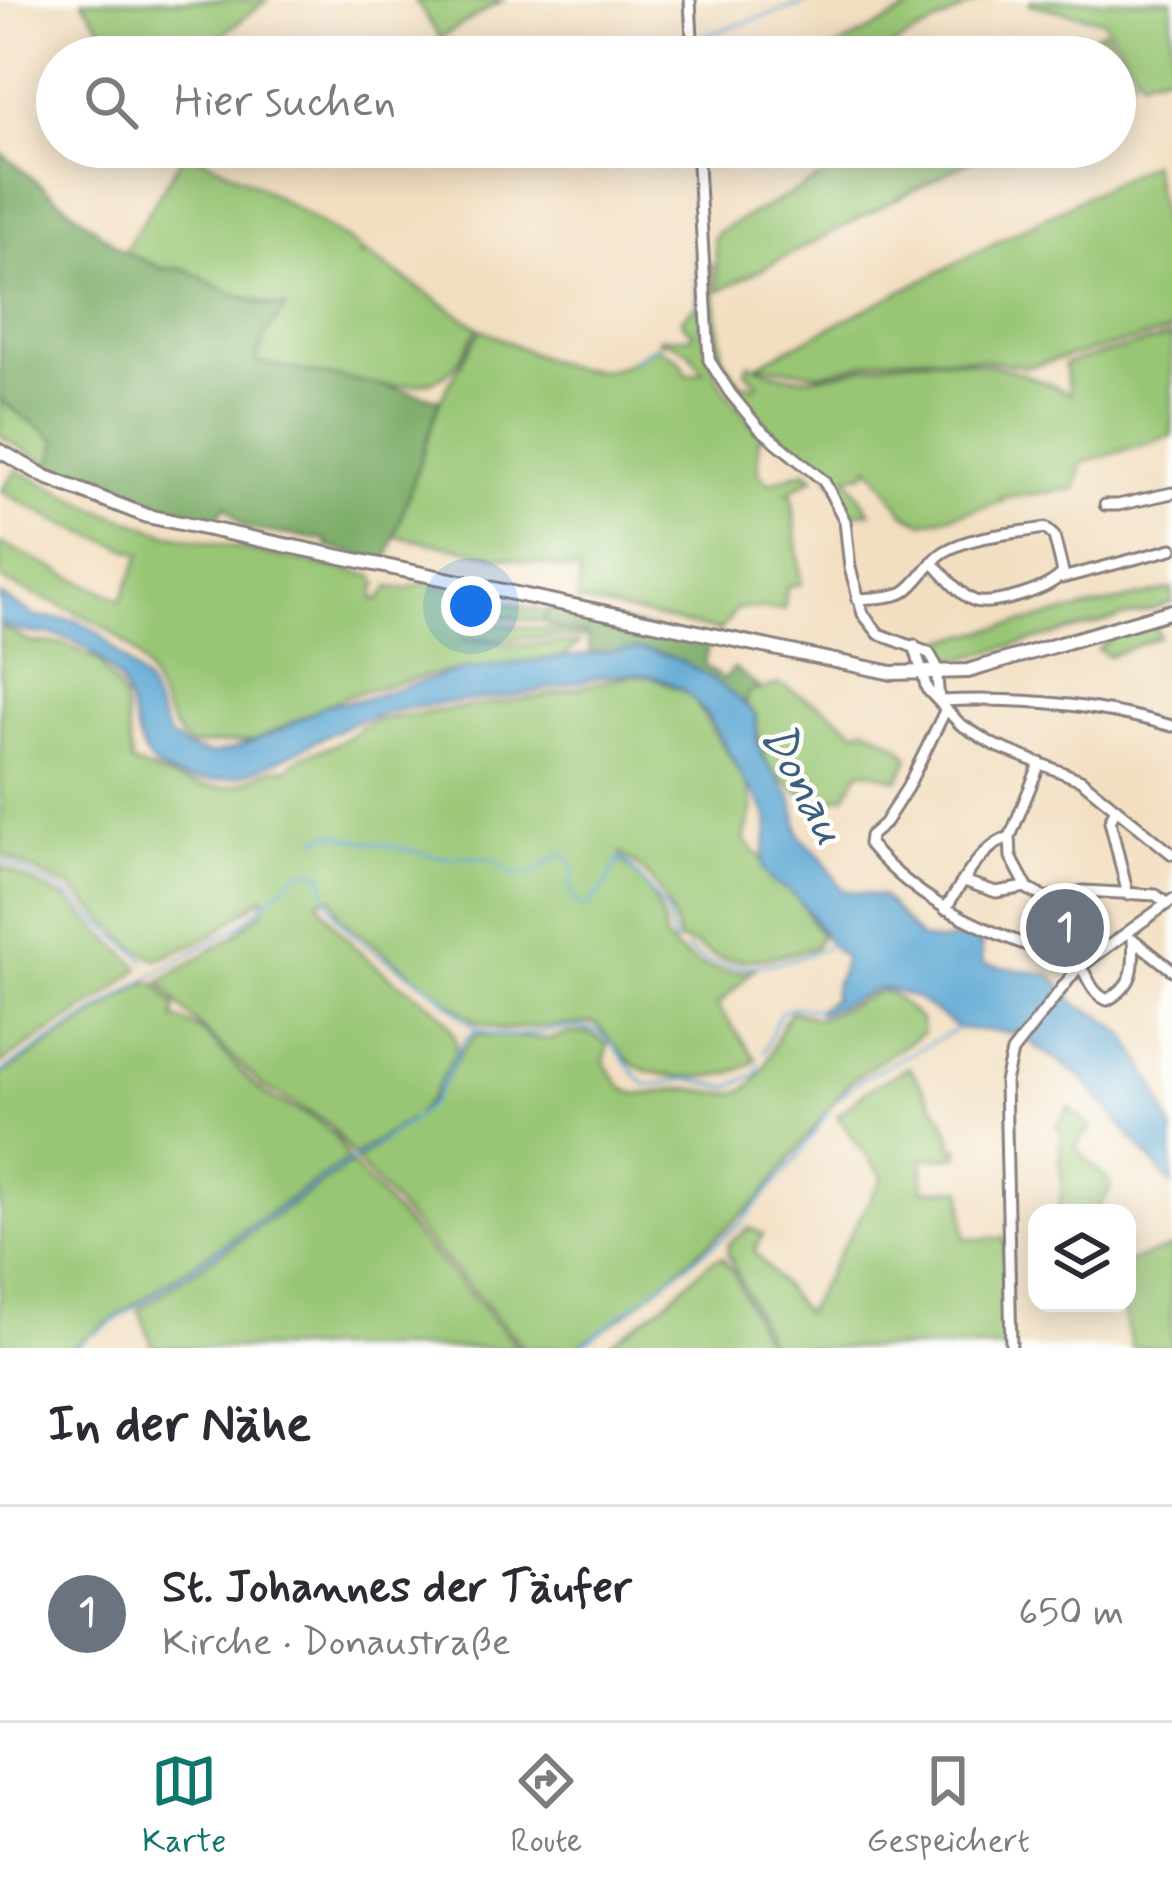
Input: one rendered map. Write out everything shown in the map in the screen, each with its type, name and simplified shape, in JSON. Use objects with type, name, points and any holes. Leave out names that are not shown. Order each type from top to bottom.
[{"type":"main road","points":[[0,451],[46,477],[147,516],[857,668],[930,670],[1076,639],[1172,608]]},
{"type":"street","points":[[690,0],[692,36]]},
{"type":"street","points":[[698,168],[710,360],[759,428],[824,481],[836,499],[845,521],[857,599],[879,634],[929,652],[927,689],[942,706],[994,745],[1081,780],[1172,854]]},
{"type":"street","points":[[1105,505],[1172,493]]},
{"type":"street","points":[[857,599],[901,593],[932,562],[964,543],[1045,528],[1054,536],[1064,568],[1061,578]]},
{"type":"street","points":[[932,562],[967,597],[982,603],[1172,549]]},
{"type":"street","points":[[942,706],[1024,701],[1084,707],[1172,726]]},
{"type":"street","points":[[942,706],[907,788],[884,824],[873,830],[869,844],[895,871],[945,909],[1002,938],[1079,967],[1093,991],[1107,1000],[1114,998],[1136,969],[1129,936]]},
{"type":"street","points":[[1012,1348],[1005,1082],[1012,1052],[1079,967],[1129,936],[1169,902],[1156,895],[1084,891],[1046,898],[1027,887],[1011,857],[1010,837],[1040,763]]},
{"type":"street","points":[[1116,808],[1110,821],[1128,895]]},
{"type":"street","points":[[945,909],[1001,839],[1010,837]]},
{"type":"street","points":[[964,881],[1004,892],[1027,887]]},
{"type":"street","points":[[1129,936],[1172,970]]},
{"type":"green space","points":[[82,0],[267,0],[221,36],[107,36]]},
{"type":"green space","points":[[415,0],[503,0],[443,36],[439,36]]},
{"type":"green space","points":[[928,0],[981,0],[912,36],[859,36]]},
{"type":"green space","points":[[1032,0],[1172,0],[1172,72],[1141,79],[1136,71],[1136,36],[1113,36],[1103,20],[1029,4]]},
{"type":"green space","points":[[0,152],[124,252],[164,269],[184,268],[269,307],[286,307],[265,334],[256,362],[440,400],[387,561],[328,547],[326,541],[246,528],[226,505],[212,518],[92,485],[50,465],[58,441],[0,400]]},
{"type":"green space","points":[[1151,163],[1172,270],[1172,331],[1027,367],[924,356],[882,359],[821,374],[757,365]]},
{"type":"green space","points":[[175,168],[224,168],[362,250],[360,256],[366,253],[478,327],[456,364],[430,382],[382,385],[326,377],[256,362],[265,334],[285,309],[224,290],[184,268],[164,269],[124,252]]},
{"type":"green space","points":[[840,168],[956,168],[719,291],[714,238]]},
{"type":"green space","points":[[696,239],[706,347],[724,388],[762,434],[759,473],[769,483],[806,471],[814,477],[787,493],[792,494],[801,584],[787,586],[784,610],[737,608],[720,631],[577,601],[581,572],[395,536],[440,400],[481,329],[531,353],[586,370],[621,366],[655,346],[680,360],[687,374],[703,372],[690,352],[668,341],[660,343],[659,338],[690,337],[693,332],[682,318],[698,304]]},
{"type":"green space","points":[[711,262],[723,358],[743,386],[749,383],[753,388],[758,383],[745,370],[749,363],[805,378],[892,362],[939,359],[1006,369],[1070,394],[1064,364],[1172,336],[1172,436],[1082,463],[1076,489],[1000,498],[1002,502],[924,523],[905,514],[870,466],[864,474],[847,476],[870,512],[849,514],[818,458],[812,463],[771,430],[726,374],[711,327]]},
{"type":"green space","points":[[0,400],[59,441],[50,465],[0,436]]},
{"type":"green space","points":[[17,470],[99,510],[166,534],[374,576],[378,585],[374,600],[380,600],[389,587],[407,589],[423,583],[546,612],[542,621],[487,616],[470,621],[588,634],[459,640],[579,643],[565,656],[429,675],[346,696],[255,740],[190,746],[174,727],[145,667],[124,642],[91,620],[0,579],[0,543],[121,600],[141,554],[65,525],[1,491]]},
{"type":"green space","points":[[1172,589],[1172,602],[1154,609],[962,659],[940,654],[930,643]]},
{"type":"green space","points":[[550,607],[709,640],[704,665],[723,680],[734,668],[760,688],[748,693],[744,704],[659,654],[590,653],[587,634],[542,621]]},
{"type":"green space","points":[[1154,621],[1159,637],[1109,656],[1098,650],[1114,634]]},
{"type":"green space","points":[[0,626],[30,642],[63,644],[98,660],[124,699],[132,764],[212,787],[232,786],[287,769],[375,720],[540,697],[632,675],[653,677],[691,696],[746,783],[753,807],[744,840],[762,859],[764,870],[796,896],[821,936],[814,948],[777,956],[739,960],[715,956],[679,941],[666,903],[652,881],[621,854],[621,861],[652,896],[665,939],[675,948],[717,970],[754,969],[717,1006],[756,1059],[715,1076],[661,1074],[635,1065],[594,1023],[501,1030],[477,1023],[340,919],[333,898],[318,900],[349,942],[432,1005],[454,1036],[457,1050],[416,1115],[434,1097],[477,1034],[551,1039],[590,1033],[608,1044],[604,1062],[621,1086],[646,1094],[684,1088],[743,1091],[763,1069],[791,1011],[819,1019],[881,991],[892,994],[921,1020],[923,1033],[851,1080],[758,1201],[626,1314],[575,1348],[524,1348],[356,1161],[410,1119],[353,1156],[328,1123],[264,1087],[160,982],[234,936],[264,910],[263,897],[210,937],[158,960],[135,948],[71,888],[0,854]]},
{"type":"green space","points":[[779,684],[827,709],[856,731],[865,727],[900,746],[909,758],[898,780],[859,772],[845,796],[828,806],[784,782],[767,762],[756,715],[744,702],[748,693]]},
{"type":"green space","points":[[0,866],[66,899],[140,968],[110,993],[0,1064]]},
{"type":"green space","points":[[147,982],[155,983],[175,1006],[174,1019],[199,1030],[268,1096],[319,1123],[348,1159],[71,1348],[0,1348],[0,1076]]},
{"type":"green space","points":[[909,1067],[945,1121],[955,1149],[959,1148],[958,1156],[923,1159],[923,1190],[963,1189],[965,1239],[1004,1238],[1005,1348],[772,1348],[727,1251],[729,1243],[749,1228],[763,1234],[754,1251],[805,1313],[883,1177],[837,1116],[867,1090]]},
{"type":"green space","points":[[1069,1107],[1091,1128],[1075,1147],[1110,1183],[1101,1204],[1058,1204],[1062,1133],[1056,1127]]},
{"type":"green space","points":[[351,1164],[519,1348],[153,1348],[139,1309]]},
{"type":"green space","points":[[1172,1247],[1172,1348],[1132,1348],[1123,1312],[1136,1312],[1136,1259]]},
{"type":"green space","points":[[722,1257],[768,1348],[604,1348],[710,1262]]},
{"type":"water","points":[[0,595],[36,617],[76,620],[99,633],[146,683],[169,736],[188,749],[212,754],[285,728],[325,705],[364,699],[461,670],[635,649],[684,663],[756,715],[757,745],[792,798],[800,836],[823,859],[842,890],[883,897],[920,938],[940,942],[974,934],[980,939],[983,964],[1051,975],[1078,1006],[1100,1015],[1126,1035],[1172,1129],[1172,1185],[1079,1075],[1016,1033],[958,1028],[916,998],[888,989],[877,989],[820,1014],[817,1010],[833,999],[844,957],[800,901],[767,876],[763,866],[768,828],[765,811],[707,715],[670,683],[643,675],[618,675],[524,694],[402,710],[340,729],[248,773],[200,780],[175,776],[149,760],[125,693],[97,657],[62,637],[19,631],[0,623]]},
{"type":"waterway","points":[[706,35],[815,0]]},
{"type":"waterway","points":[[696,239],[701,332]]},
{"type":"waterway","points":[[634,361],[656,346]]},
{"type":"waterway","points":[[315,839],[331,834],[446,858],[482,857],[496,861],[511,874],[532,874],[560,854],[567,856],[574,872],[573,897],[586,908],[619,859],[625,860],[666,911],[677,943]]},
{"type":"waterway","points":[[0,860],[62,890],[146,961]]},
{"type":"waterway","points":[[0,1073],[241,925],[299,872],[311,870],[323,875],[327,896],[348,929],[481,1031],[509,1036],[590,1029],[607,1038],[648,1086],[687,1079],[728,1087],[757,1074],[759,1064]]},
{"type":"waterway","points":[[687,948],[718,964],[758,966],[832,944]]},
{"type":"waterway","points":[[764,1052],[780,1013],[792,1007],[818,1010]]},
{"type":"waterway","points":[[839,1098],[856,1082],[961,1027]]},
{"type":"waterway","points":[[95,1334],[413,1119],[433,1101],[465,1039],[477,1030]]},
{"type":"waterway","points":[[578,1348],[740,1224],[796,1160],[828,1112]]},
{"type":"waterway","points":[[74,1348],[84,1341]]},
{"type":"place","name":"St. Johannes der Täufer","points":[[1065,928]]},
{"type":"water label","name":"Donau","points":[[802,784]]}]
